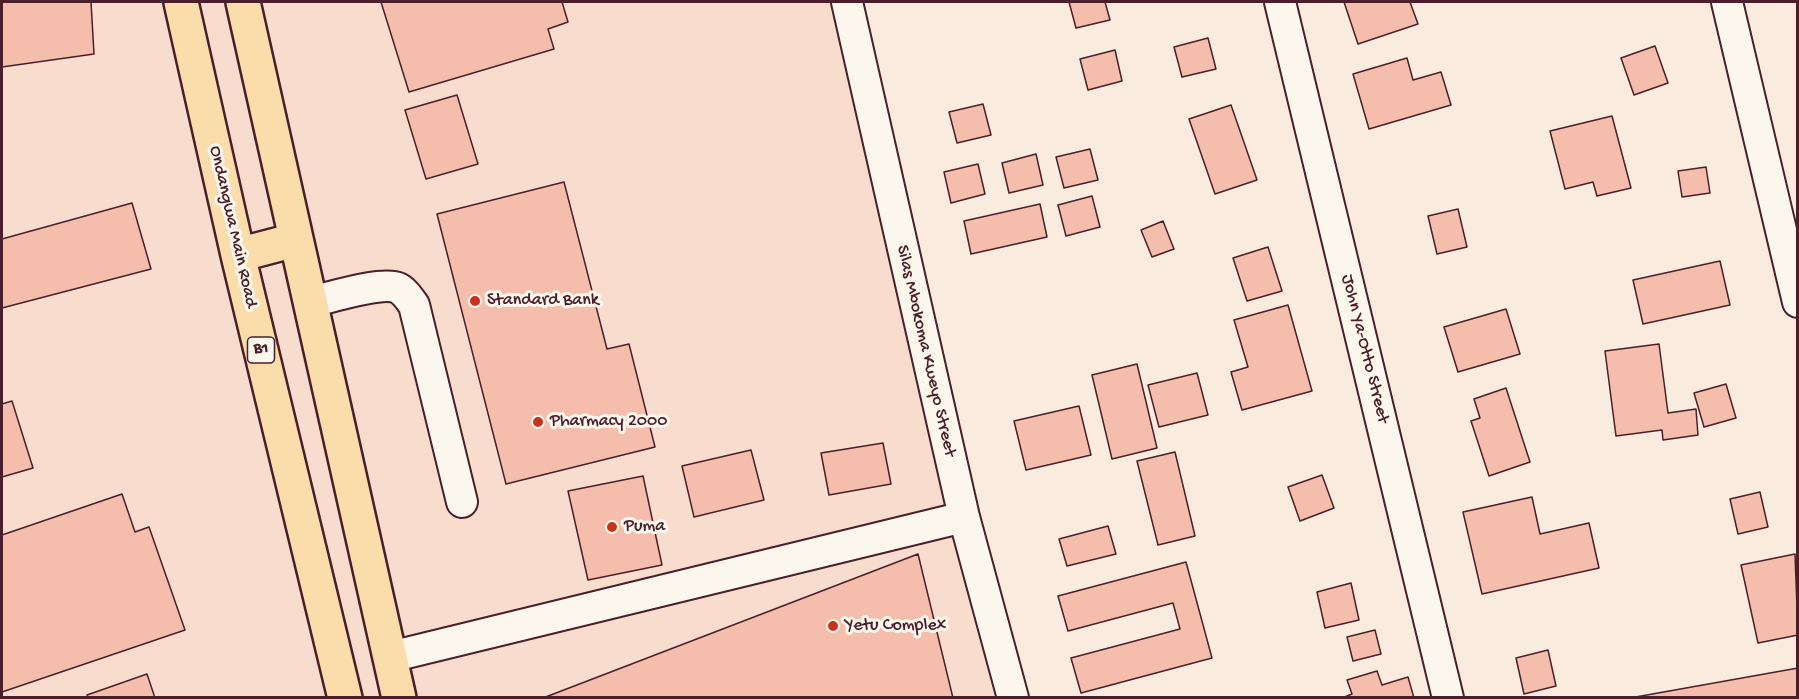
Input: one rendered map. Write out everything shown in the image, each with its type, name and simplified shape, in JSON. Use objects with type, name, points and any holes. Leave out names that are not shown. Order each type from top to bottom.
[{"type":"main road","name":"Ondangwa Main Road","points":[[182,2],[238,255],[345,698]]},
{"type":"main road","points":[[243,2],[399,698]]},
{"type":"main road","points":[[238,255],[295,240]]},
{"type":"street","name":"Silas Mbokoma Kweyo Street","points":[[847,2],[964,517],[1013,698]]},
{"type":"street","name":"John Ya-Otto Street","points":[[1280,2],[1448,698]]},
{"type":"street","points":[[1727,2],[1797,302]]},
{"type":"street","points":[[310,302],[381,286],[396,287],[407,294],[414,305],[462,502]]},
{"type":"street","points":[[390,657],[964,517]]},
{"type":"shaded area","points":[[2,2],[847,2],[1013,697],[2,697]]},
{"type":"building","points":[[2,2],[91,2],[94,54],[2,67]]},
{"type":"building","points":[[381,2],[562,2],[568,22],[548,29],[554,49],[409,92]]},
{"type":"building","points":[[1069,2],[1105,2],[1110,20],[1076,28]]},
{"type":"building","points":[[1344,2],[1410,2],[1418,24],[1358,44]]},
{"type":"building","points":[[1208,38],[1216,69],[1182,77],[1174,47]]},
{"type":"building","points":[[1655,46],[1668,83],[1634,95],[1621,58]]},
{"type":"building","points":[[1115,50],[1122,81],[1088,90],[1080,59]]},
{"type":"building","points":[[1407,58],[1413,80],[1441,72],[1451,105],[1369,129],[1353,74]]},
{"type":"building","points":[[457,95],[478,164],[426,179],[405,110]]},
{"type":"building","points":[[983,104],[991,135],[957,143],[949,112]]},
{"type":"building","points":[[1231,105],[1257,180],[1215,194],[1189,119]]},
{"type":"building","points":[[1612,116],[1631,188],[1597,196],[1593,182],[1565,189],[1550,131]]},
{"type":"building","points":[[1090,149],[1098,180],[1064,188],[1056,157]]},
{"type":"building","points":[[1036,154],[1043,185],[1009,193],[1002,163]]},
{"type":"building","points":[[978,164],[985,194],[951,203],[944,172]]},
{"type":"building","points":[[1706,167],[1710,193],[1682,197],[1678,171]]},
{"type":"building","points":[[564,182],[607,349],[629,344],[655,447],[506,484],[437,214]]},
{"type":"building","points":[[1092,196],[1100,227],[1066,236],[1058,205]]},
{"type":"building","points":[[132,203],[151,269],[2,308],[2,239]]},
{"type":"building","points":[[1040,204],[1047,237],[971,254],[964,221]]},
{"type":"building","points":[[1458,209],[1467,247],[1437,254],[1428,216]]},
{"type":"building","points":[[1163,221],[1174,249],[1152,257],[1141,230]]},
{"type":"building","points":[[1268,247],[1282,291],[1247,301],[1233,258]]},
{"type":"building","points":[[1720,261],[1730,305],[1643,324],[1633,280]]},
{"type":"building","points":[[1288,305],[1312,391],[1242,410],[1231,372],[1248,367],[1234,320]]},
{"type":"building","points":[[1506,309],[1520,354],[1458,372],[1444,327]]},
{"type":"building","points":[[1659,344],[1668,413],[1696,409],[1698,435],[1663,440],[1662,430],[1616,436],[1605,351]]},
{"type":"building","points":[[1137,364],[1157,448],[1112,459],[1092,375]]},
{"type":"building","points":[[1197,373],[1208,415],[1159,427],[1148,385]]},
{"type":"building","points":[[1726,384],[1736,418],[1704,427],[1694,393]]},
{"type":"building","points":[[1506,388],[1530,462],[1489,476],[1471,421],[1480,418],[1474,399]]},
{"type":"building","points":[[12,401],[33,468],[2,477],[2,404]]},
{"type":"building","points":[[1079,406],[1091,455],[1026,470],[1014,421]]},
{"type":"building","points":[[883,443],[891,484],[829,495],[821,453]]},
{"type":"building","points":[[751,450],[764,500],[694,517],[682,466]]},
{"type":"building","points":[[1175,452],[1195,536],[1158,545],[1137,461]]},
{"type":"building","points":[[1322,475],[1334,508],[1300,521],[1288,487]]},
{"type":"building","points":[[643,476],[662,565],[588,580],[568,491]]},
{"type":"building","points":[[1760,492],[1768,527],[1738,534],[1730,499]]},
{"type":"building","points":[[122,494],[135,532],[149,527],[185,630],[2,692],[2,535]]},
{"type":"building","points":[[1532,497],[1540,534],[1589,523],[1599,568],[1482,594],[1463,512]]},
{"type":"building","points":[[1108,526],[1116,554],[1067,566],[1059,539]]},
{"type":"building","name":"Yetu Complex","points":[[918,554],[953,698],[543,698]]},
{"type":"building","points":[[1795,554],[1798,635],[1758,643],[1741,565]]},
{"type":"building","points":[[1186,562],[1212,658],[1081,693],[1071,658],[1180,629],[1173,603],[1068,631],[1058,596]]},
{"type":"building","points":[[1351,583],[1359,620],[1325,628],[1317,592]]},
{"type":"building","points":[[1375,630],[1381,654],[1353,661],[1347,637]]},
{"type":"building","points":[[1548,650],[1556,686],[1524,694],[1516,658]]},
{"type":"building","points":[[1798,668],[1798,698],[1630,698]]},
{"type":"building","points":[[1377,671],[1382,685],[1408,677],[1414,698],[1342,698],[1352,694],[1347,680]]},
{"type":"building","points":[[147,674],[155,698],[88,698],[87,695]]},
{"type":"place","name":"Standard Bank","points":[[475,301]]},
{"type":"place","name":"Pharmacy 2000","points":[[538,422]]},
{"type":"place","name":"Puma","points":[[612,527]]},
{"type":"place","name":"Yetu Complex","points":[[833,626]]}]
